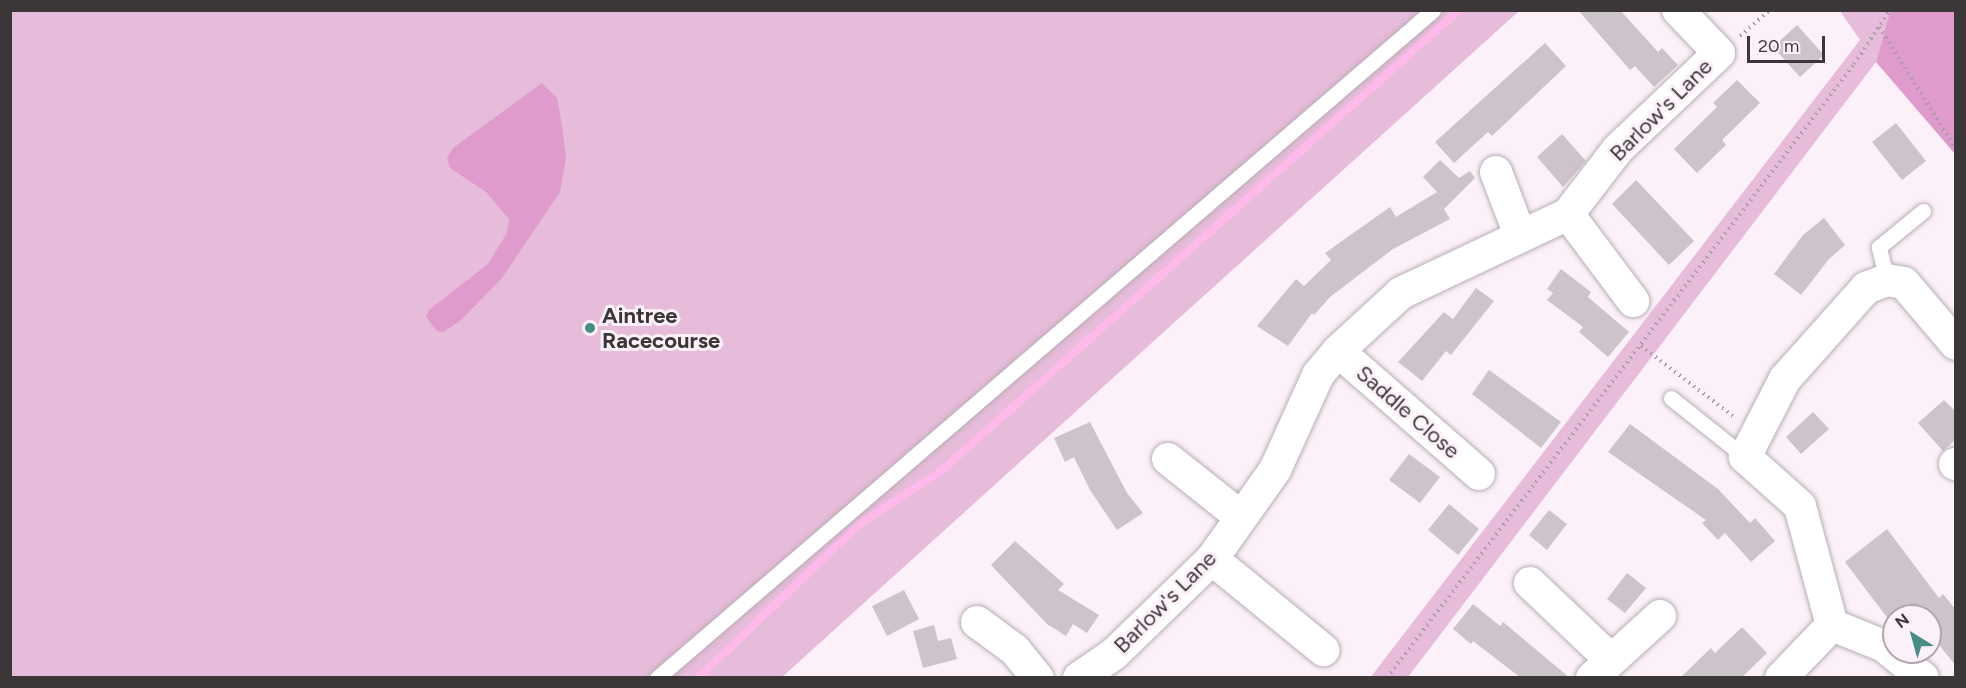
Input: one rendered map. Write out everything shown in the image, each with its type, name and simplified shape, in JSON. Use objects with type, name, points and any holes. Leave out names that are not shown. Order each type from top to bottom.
[{"type":"street","name":"Barlow's Lane","points":[[1079,678],[1114,654],[1212,559],[1275,470],[1318,375],[1338,351],[1401,293],[1568,214],[1618,149],[1719,53],[1678,10]]},
{"type":"street","points":[[1496,172],[1520,235]]},
{"type":"street","points":[[1568,214],[1633,301]]},
{"type":"street","points":[[1832,625],[1800,506],[1745,457],[1785,378],[1866,288],[1887,280],[1904,283],[1956,344]]},
{"type":"street","name":"Saddle Close","points":[[1338,351],[1479,474]]},
{"type":"street","points":[[1168,459],[1241,516]]},
{"type":"street","points":[[1212,559],[1323,650]]},
{"type":"street","points":[[1530,583],[1601,669],[1660,616]]},
{"type":"street","points":[[977,622],[1015,650],[1038,678]]},
{"type":"street","points":[[1781,678],[1832,625]]},
{"type":"street","points":[[1832,625],[1884,646],[1923,678]]},
{"type":"lane","points":[[657,678],[1433,10]]},
{"type":"lane","points":[[1887,280],[1879,247],[1923,211]]},
{"type":"lane","points":[[1671,398],[1745,457]]},
{"type":"path","points":[[1719,53],[1770,10]]},
{"type":"path","points":[[1387,678],[1641,346],[1890,10]]},
{"type":"path","points":[[1879,27],[1956,149]]},
{"type":"path","points":[[1641,346],[1739,421]]},
{"type":"shaded area","name":"Aintree Racecourse","points":[[10,11],[1519,11],[781,678],[11,677]]},
{"type":"shaded area","points":[[1840,11],[1890,11],[1876,62],[1408,677],[1370,678],[1860,40]]},
{"type":"shaded area","points":[[1890,11],[1955,11],[1955,154],[1876,62]]},
{"type":"shaded area","points":[[542,83],[557,98],[562,126],[566,158],[560,192],[502,278],[460,321],[443,332],[437,331],[426,317],[429,310],[488,264],[507,233],[509,219],[486,192],[450,168],[447,158],[453,148]]},
{"type":"building","points":[[1578,10],[1620,10],[1658,52],[1662,48],[1678,65],[1654,87],[1635,66],[1630,70]]},
{"type":"building","points":[[1797,25],[1824,55],[1800,77],[1773,47]]},
{"type":"building","points":[[1545,43],[1566,66],[1492,136],[1488,132],[1454,163],[1435,142]]},
{"type":"building","points":[[1737,80],[1760,103],[1722,140],[1726,145],[1697,173],[1674,149],[1717,107],[1713,103]]},
{"type":"building","points":[[1896,123],[1926,161],[1902,180],[1872,142]]},
{"type":"building","points":[[1562,134],[1586,161],[1563,187],[1537,157]]},
{"type":"building","points":[[1440,160],[1459,178],[1470,171],[1475,178],[1444,209],[1450,219],[1393,249],[1330,297],[1314,315],[1312,313],[1288,346],[1257,326],[1296,279],[1304,286],[1331,260],[1325,253],[1390,207],[1396,217],[1437,192],[1423,177]]},
{"type":"building","points":[[1636,180],[1694,241],[1669,265],[1612,204]]},
{"type":"building","points":[[1824,218],[1845,245],[1829,259],[1801,295],[1774,274],[1803,235]]},
{"type":"building","points":[[1561,269],[1591,292],[1588,297],[1629,332],[1608,357],[1579,332],[1583,327],[1547,300],[1553,293],[1547,289]]},
{"type":"building","points":[[1476,288],[1494,301],[1451,355],[1446,351],[1422,381],[1398,362],[1444,312],[1453,319]]},
{"type":"building","points":[[1489,370],[1561,422],[1541,448],[1472,394]]},
{"type":"building","points":[[1944,400],[1956,412],[1956,439],[1943,451],[1918,423]]},
{"type":"building","points":[[1813,412],[1829,429],[1801,454],[1786,437]]},
{"type":"building","points":[[1090,422],[1127,493],[1143,513],[1117,530],[1090,490],[1074,457],[1065,462],[1054,438]]},
{"type":"building","points":[[1630,424],[1718,489],[1750,523],[1755,518],[1775,541],[1751,562],[1725,533],[1718,540],[1702,523],[1706,520],[1608,452]]},
{"type":"building","points":[[1409,454],[1440,477],[1420,503],[1389,480]]},
{"type":"building","points":[[1449,504],[1479,529],[1458,555],[1428,530]]},
{"type":"building","points":[[1549,510],[1567,524],[1547,550],[1529,535]]},
{"type":"building","points":[[1887,529],[1939,598],[1943,594],[1956,610],[1956,666],[1942,649],[1942,604],[1882,604],[1882,611],[1845,562]]},
{"type":"building","points":[[1015,541],[1064,584],[1058,590],[1099,615],[1087,633],[1073,624],[1066,636],[1047,624],[991,565]]},
{"type":"building","points":[[1627,573],[1646,588],[1625,613],[1607,599]]},
{"type":"building","points":[[904,590],[919,619],[887,636],[872,606]]},
{"type":"building","points":[[1473,604],[1500,626],[1503,622],[1570,678],[1521,678],[1473,641],[1471,644],[1453,629]]},
{"type":"building","points":[[934,625],[938,641],[951,638],[957,659],[923,668],[913,631]]},
{"type":"building","points":[[1742,627],[1767,653],[1741,678],[1680,678],[1711,648],[1715,653]]},
{"type":"waterway","points":[[698,678],[861,523],[940,472],[1459,10]]},
{"type":"place","name":"Aintree Racecourse","points":[[590,328]]}]
